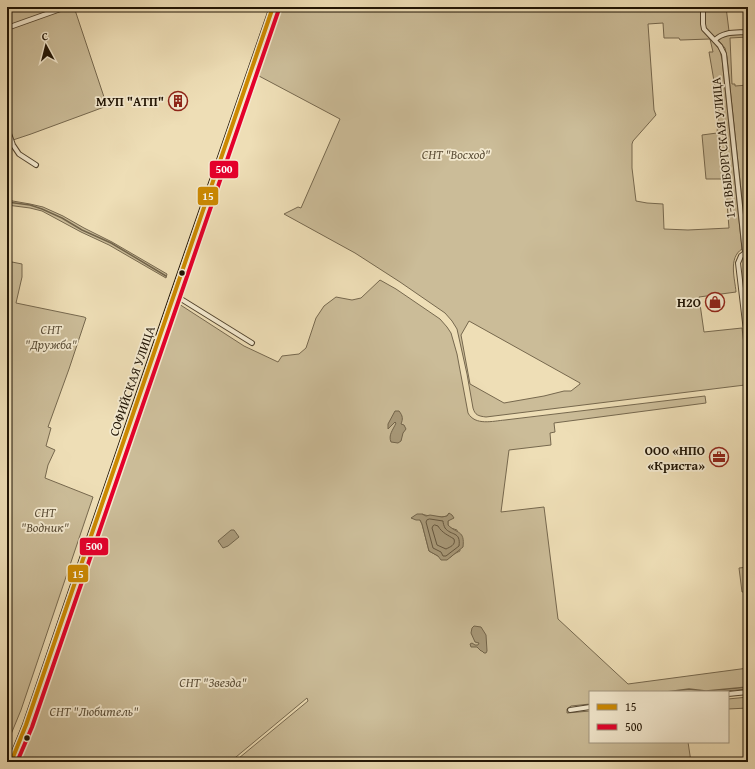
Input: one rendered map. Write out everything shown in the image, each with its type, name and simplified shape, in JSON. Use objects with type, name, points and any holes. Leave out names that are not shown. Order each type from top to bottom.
[{"type":"main road","name":"СОФИЙСКАЯ УЛИЦА","points":[[11,762],[26,725],[273,7]]},
{"type":"street","points":[[7,28],[66,7]]},
{"type":"street","name":"1-Я ВЫБОРГСКАЯ УЛИЦА","points":[[703,7],[704,28],[722,48],[724,58],[746,252],[741,256],[738,268],[748,348]]},
{"type":"street","points":[[716,40],[721,35],[726,33],[748,32]]},
{"type":"street","points":[[7,128],[13,145],[19,154],[36,165]]},
{"type":"street","points":[[173,296],[181,299],[252,343]]},
{"type":"street","points":[[748,503],[746,507],[748,513]]},
{"type":"street","points":[[729,694],[748,692]]},
{"type":"street","points":[[570,710],[589,707]]},
{"type":"green space","points":[[7,7],[74,7],[107,106],[7,142]]},
{"type":"green space","name":"СНТ \"Восход\"","points":[[279,7],[726,7],[729,31],[733,31],[725,32],[713,40],[720,51],[722,59],[742,249],[735,258],[733,269],[736,292],[699,297],[704,332],[742,328],[748,383],[745,385],[486,417],[477,415],[473,408],[457,329],[445,313],[355,253],[284,214],[298,207],[301,208],[340,119],[259,76],[280,10],[278,9]],"holes":[[[663,23],[664,38],[679,38],[680,40],[710,39],[713,52],[709,52],[719,110],[717,133],[702,135],[706,179],[725,179],[729,228],[688,230],[664,229],[663,204],[636,201],[632,168],[632,144],[656,115],[654,110],[648,24]],[[469,321],[580,383],[580,384],[571,391],[564,391],[504,403],[470,384],[461,335]]]},
{"type":"green space","points":[[748,34],[748,37],[730,38],[732,84],[735,84],[735,86],[748,85],[747,246],[727,57],[725,48],[718,40],[729,35]]},
{"type":"green space","points":[[7,200],[43,207],[63,216],[167,274],[166,278],[109,245],[42,211],[7,205]]},
{"type":"green space","points":[[7,261],[22,264],[22,277],[16,303],[86,318],[48,427],[51,428],[46,446],[55,450],[48,465],[45,478],[93,497],[21,710],[7,744]]},
{"type":"green space","points":[[380,280],[440,319],[451,333],[457,354],[468,413],[475,420],[485,422],[495,421],[705,396],[706,403],[554,423],[555,432],[550,433],[551,445],[509,450],[501,512],[544,507],[558,619],[628,684],[748,668],[748,689],[724,691],[589,691],[589,704],[571,706],[567,709],[567,713],[589,711],[589,743],[688,743],[691,762],[240,761],[239,758],[308,701],[307,698],[230,762],[20,762],[137,430],[179,304],[244,346],[278,362],[282,356],[299,354],[306,348],[316,318],[324,306],[336,297],[352,300],[361,298]],"holes":[[[449,513],[448,525],[457,530],[460,551],[451,557],[438,556],[429,551],[420,520],[422,514],[442,517],[447,516]]]},
{"type":"green space","points":[[748,567],[748,592],[742,592],[739,568]]},
{"type":"green space","points":[[748,697],[748,708],[729,709],[729,699]]},
{"type":"water","points":[[395,411],[399,411],[402,418],[401,424],[404,425],[406,429],[403,433],[401,441],[398,443],[391,442],[390,439],[391,432],[396,423],[395,422],[388,429],[388,424]]},
{"type":"water","points":[[449,513],[454,518],[448,521],[448,525],[462,535],[463,547],[447,560],[441,560],[438,556],[429,551],[420,520],[411,518],[417,514],[442,517],[447,516]]},
{"type":"water","points":[[231,530],[234,530],[239,537],[223,548],[218,541]]},
{"type":"water","points":[[474,626],[481,627],[486,635],[486,653],[477,647],[471,647],[470,644],[472,643],[478,645],[479,643],[475,642],[471,633]]},
{"type":"waterway","points":[[7,202],[30,205],[62,218],[82,230],[111,243],[166,276]]},
{"type":"waterway","points":[[706,691],[748,687]]},
{"type":"waterway","points":[[674,691],[689,689],[706,691]]},
{"type":"transit line","name":"15","points":[[11,762],[26,725],[273,7]]},
{"type":"transit line","name":"500","points":[[17,762],[32,727],[279,9]]},
{"type":"place","name":"МУП \"АТП\"","points":[[178,101]]},
{"type":"place","name":"H2O","points":[[715,302]]},
{"type":"place","name":"ООО «НПО «Криста»","points":[[719,457]]},
{"type":"park label","name":"СНТ \"Дружба\"","points":[[51,336]]},
{"type":"park label","name":"СНТ \"Водник\"","points":[[45,520]]},
{"type":"park label","name":"СНТ \"Звезда\"","points":[[213,682]]},
{"type":"park label","name":"СНТ \"Любитель\"","points":[[94,711]]}]
